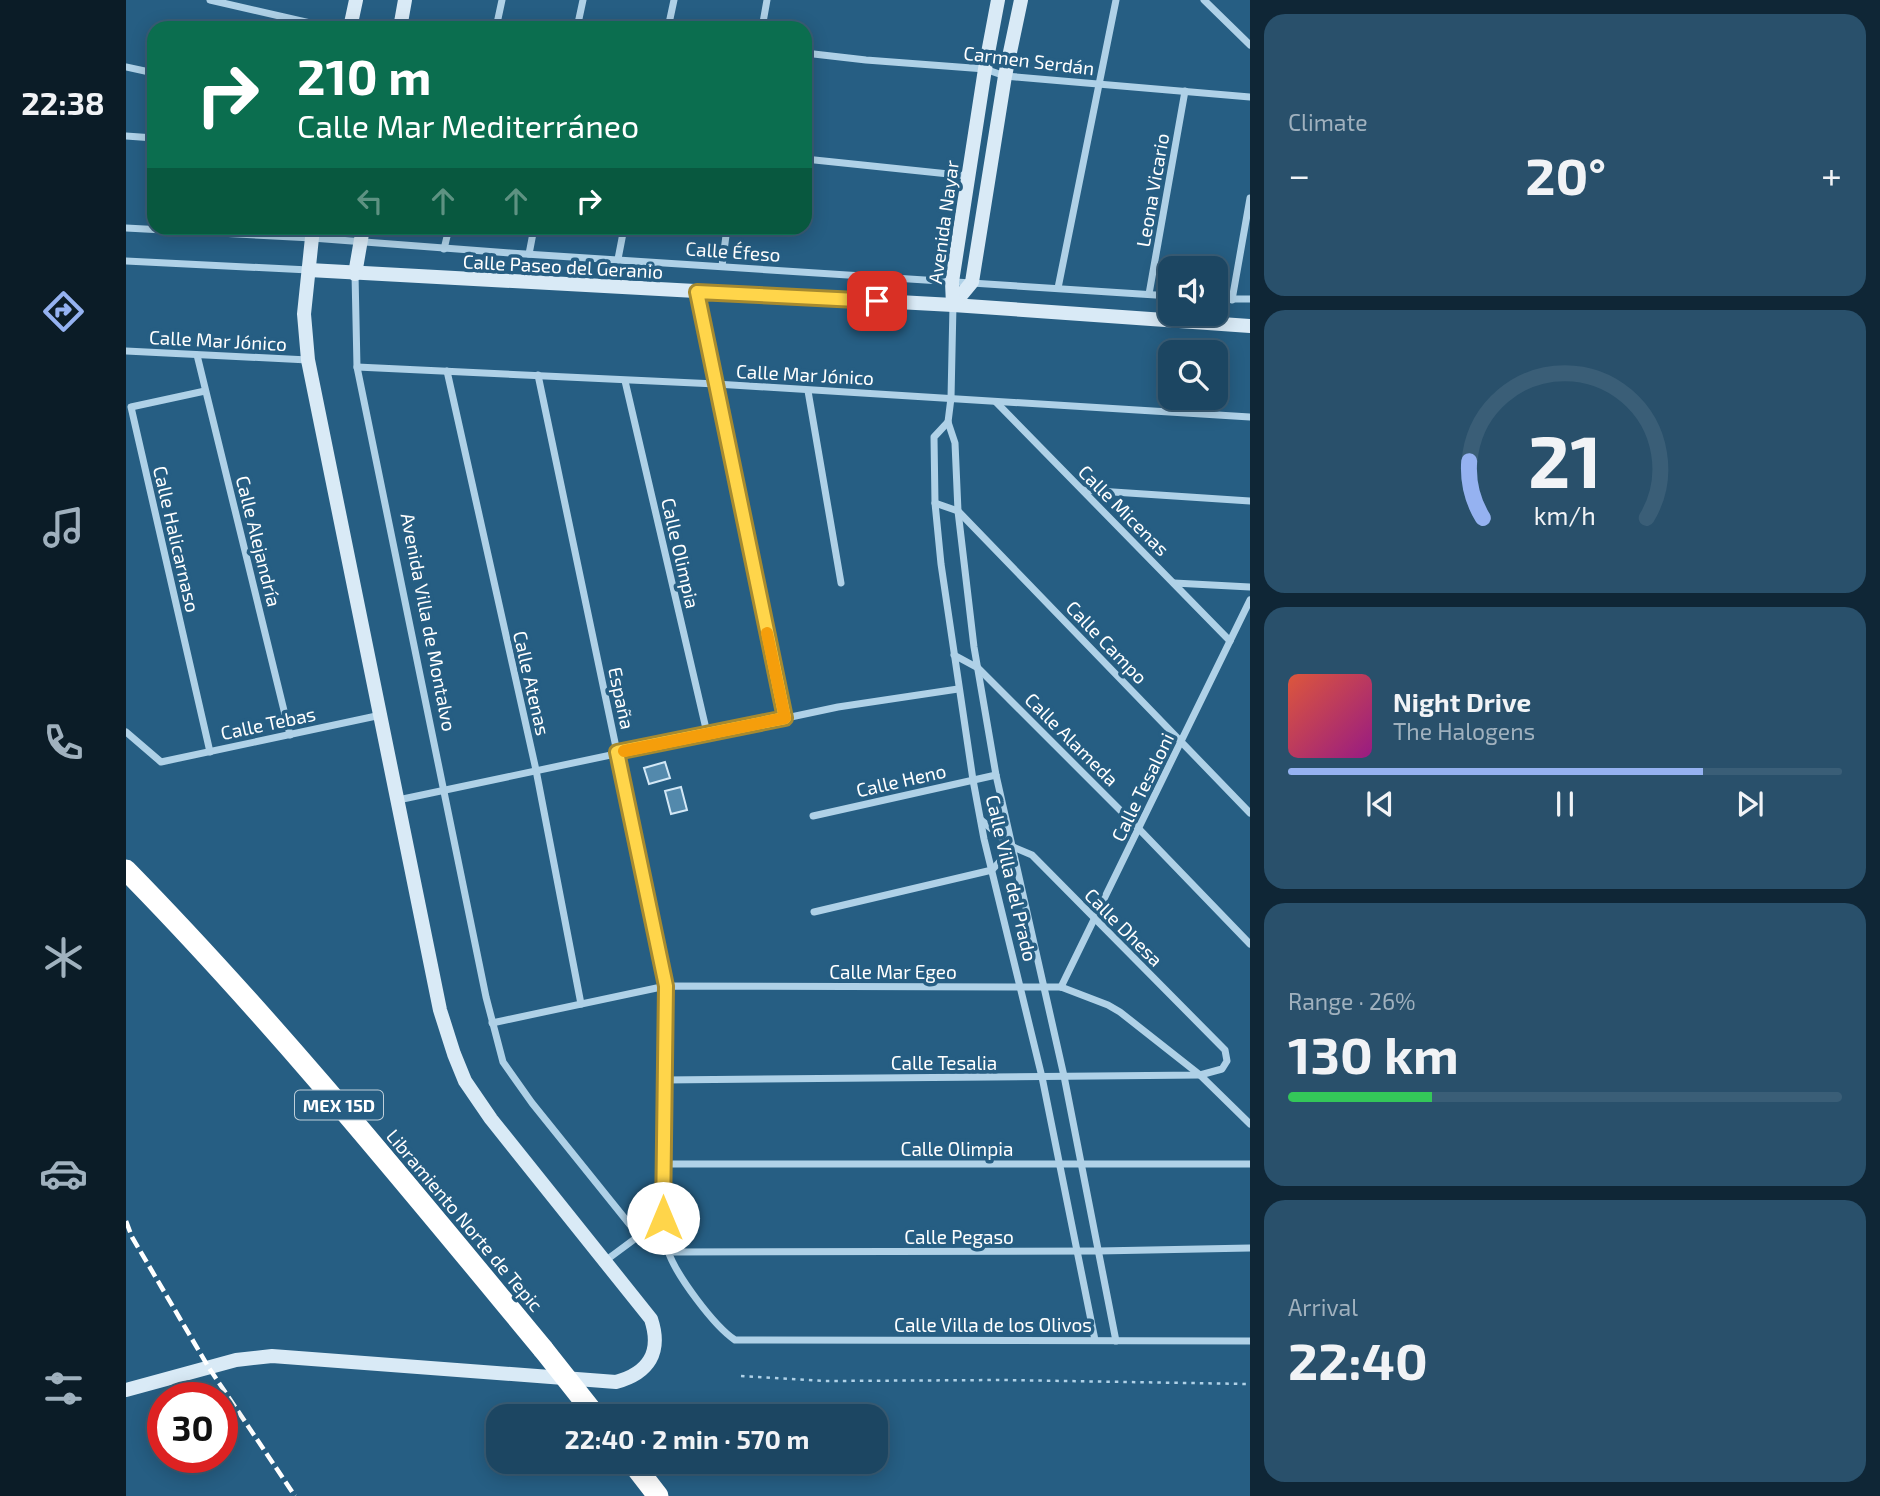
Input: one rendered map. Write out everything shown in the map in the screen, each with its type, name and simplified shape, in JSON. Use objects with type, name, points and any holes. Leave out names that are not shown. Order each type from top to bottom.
[{"type":"highway","name":"Libramiento Norte de Tepic","points":[[126,870],[180,926],[363,1132],[586,1404]]},
{"type":"highway","points":[[641,1474],[658,1496]]},
{"type":"street","points":[[210,0],[302,21]]},
{"type":"street","points":[[352,21],[356,0]]},
{"type":"street","points":[[401,21],[405,0]]},
{"type":"street","points":[[498,21],[502,0]]},
{"type":"street","points":[[578,21],[583,0]]},
{"type":"street","points":[[670,21],[674,0]]},
{"type":"street","points":[[763,21],[767,0]]},
{"type":"street","name":"Avenida Nayar","points":[[953,304],[952,282],[998,0]]},
{"type":"street","name":"Avenida Nayar","points":[[953,304],[972,282],[1005,76],[1021,0]]},
{"type":"street","points":[[1058,288],[1116,0]]},
{"type":"street","points":[[1204,0],[1250,45]]},
{"type":"street","name":"Carmen Serdán","points":[[812,54],[985,69],[1005,76],[1250,97]]},
{"type":"street","points":[[126,67],[147,72]]},
{"type":"street","name":"Leona Vicario","points":[[1149,294],[1185,91]]},
{"type":"street","points":[[126,136],[147,138]]},
{"type":"street","points":[[812,160],[968,176]]},
{"type":"street","points":[[1232,300],[1250,198]]},
{"type":"street","name":"Calle Éfeso","points":[[126,228],[147,229]]},
{"type":"street","points":[[126,1390],[236,1360],[272,1356],[616,1382],[630,1378],[642,1370],[650,1360],[655,1346],[656,1332],[651,1319],[491,1119],[465,1082],[453,1054],[440,1010],[308,360],[304,314],[312,235]]},
{"type":"street","name":"Calle Éfeso","points":[[362,235],[444,249],[1158,295]]},
{"type":"street","name":"Avenida Villa de Montalvo","points":[[362,235],[355,274],[357,367],[492,1023],[503,1062],[639,1236]]},
{"type":"street","points":[[444,249],[447,235]]},
{"type":"street","points":[[529,254],[533,235]]},
{"type":"street","points":[[618,259],[623,235]]},
{"type":"street","points":[[722,266],[726,235]]},
{"type":"street","name":"Calle Paseo del Geranio","points":[[126,261],[953,304],[1250,326]]},
{"type":"street","points":[[697,292],[785,718]]},
{"type":"street","points":[[1228,300],[1250,299]]},
{"type":"street","name":"Calle Villa del Prado","points":[[953,304],[948,422],[955,443],[958,511],[978,667],[996,775],[1064,1076],[1116,1341]]},
{"type":"street","name":"Calle Mar Jónico","points":[[126,351],[308,360]]},
{"type":"street","name":"Calle Alejandría","points":[[197,355],[290,735]]},
{"type":"street","name":"Calle Mar Jónico","points":[[357,367],[716,384],[1250,417]]},
{"type":"street","name":"Calle Atenas","points":[[447,370],[536,770],[581,1004]]},
{"type":"street","name":"España","points":[[538,375],[666,986],[663,1218],[668,1251],[685,1283],[725,1333],[735,1340]]},
{"type":"street","name":"Calle Olimpia","points":[[625,381],[707,733]]},
{"type":"street","name":"Calle Halicarnaso","points":[[205,391],[131,407],[210,752]]},
{"type":"street","points":[[808,391],[841,583]]},
{"type":"street","name":"Calle Micenas","points":[[995,401],[1230,641]]},
{"type":"street","name":"Calle Villa del Prado","points":[[948,422],[934,437],[935,503],[972,780],[1042,1077],[1095,1340]]},
{"type":"street","points":[[1082,490],[1250,500]]},
{"type":"street","name":"Calle Campo","points":[[935,503],[958,511],[1250,813]]},
{"type":"street","points":[[1173,583],[1250,587]]},
{"type":"street","name":"Calle Tesaloni","points":[[1061,988],[1250,600]]},
{"type":"street","name":"Calle Alameda","points":[[954,655],[978,667],[1250,944]]},
{"type":"street","points":[[397,800],[838,707],[958,689]]},
{"type":"street","name":"Calle Tebas","points":[[126,732],[160,762],[382,715]]},
{"type":"street","name":"Calle Heno","points":[[813,816],[996,775]]},
{"type":"street","name":"Calle Dhesa","points":[[981,820],[1013,847],[1032,855],[1224,1050],[1227,1061],[1222,1069]]},
{"type":"street","points":[[814,912],[992,870],[1013,847]]},
{"type":"street","name":"Calle Mar Egeo","points":[[492,1023],[666,986],[1061,988],[1108,1005],[1119,1012],[1200,1075],[1249,1122]]},
{"type":"street","name":"Calle Tesalia","points":[[664,1080],[1200,1075],[1222,1069]]},
{"type":"street","name":"Calle Olimpia","points":[[664,1164],[1250,1164]]},
{"type":"street","points":[[605,1261],[663,1218]]},
{"type":"street","name":"Calle Pegaso","points":[[668,1251],[1099,1251],[1250,1248]]},
{"type":"street","name":"Calle Villa de los Olivos","points":[[735,1340],[1250,1341]]},
{"type":"path","points":[[741,1376],[825,1381],[1004,1380],[1250,1384]]},
{"type":"building","points":[[665,762],[670,778],[649,784],[644,768]]},
{"type":"building","points":[[681,787],[687,810],[671,814],[665,791]]},
{"type":"railway","points":[[126,1221],[132,1237],[209,1368],[295,1496]]},
{"type":"slow traffic","points":[[624,751],[785,718],[767,633]]},
{"type":"route","points":[[663,1218],[666,986],[617,752],[785,718],[697,292],[877,301]]}]
